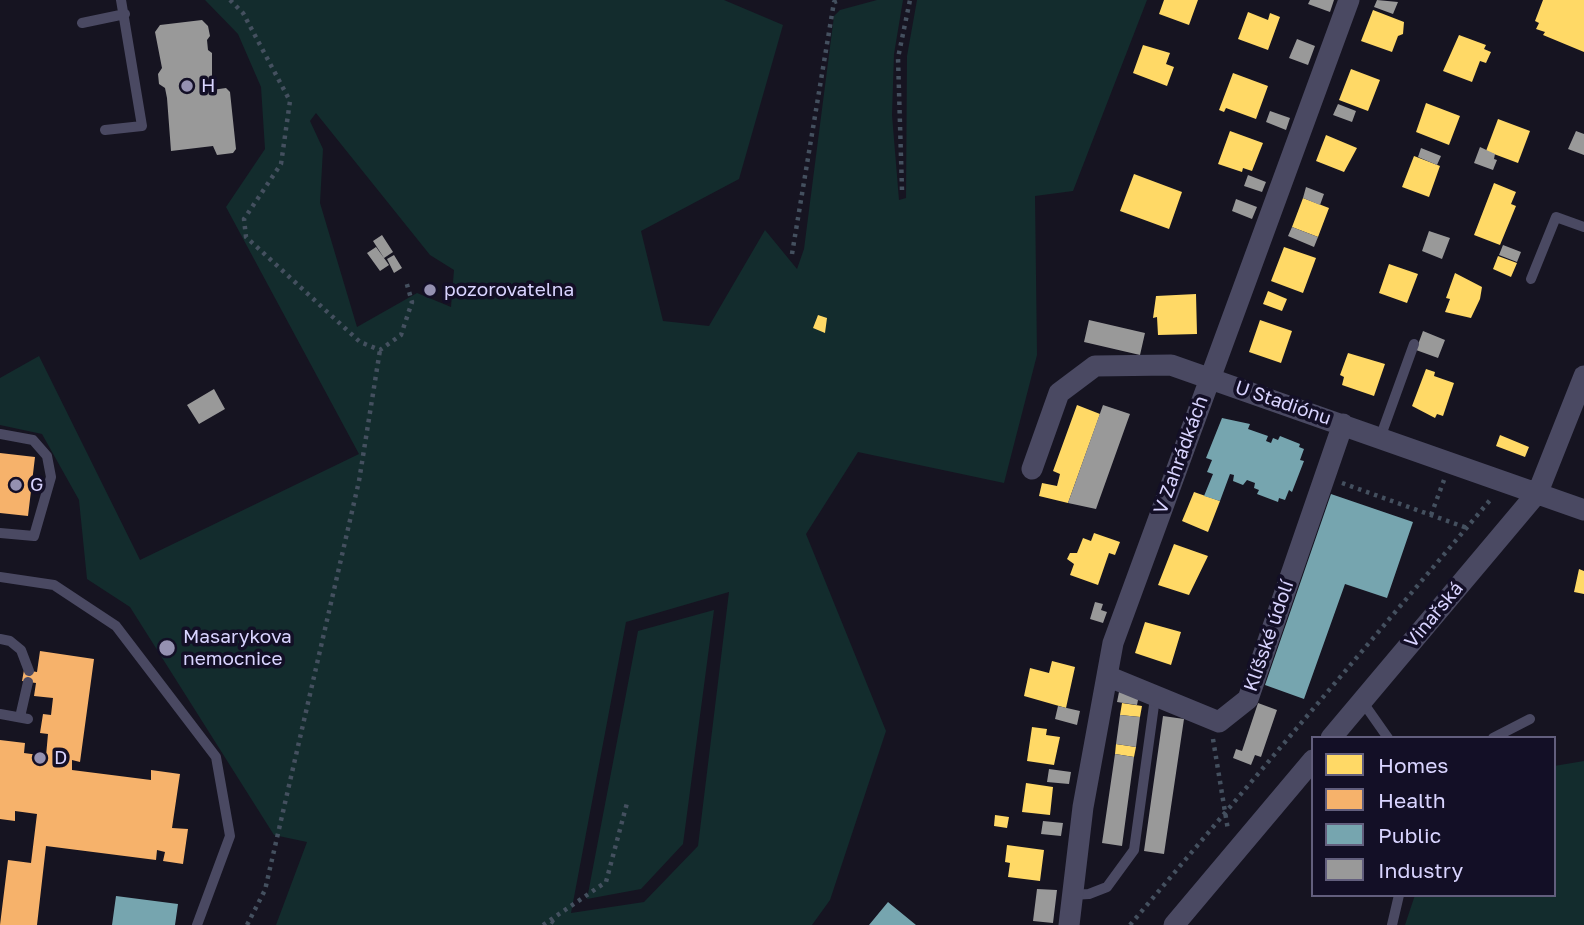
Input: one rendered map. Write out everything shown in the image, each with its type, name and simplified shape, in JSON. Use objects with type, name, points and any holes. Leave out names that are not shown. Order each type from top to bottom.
[{"type":"street","name":"V Zahrádkách","points":[[1069,925],[1083,807],[1113,643],[1349,0]]},
{"type":"street","name":"U Stadiónu","points":[[1032,469],[1059,393],[1095,366],[1171,365],[1584,510]]},
{"type":"street","name":"Vinařská","points":[[1333,736],[1538,492],[1580,399],[1584,376]]},
{"type":"street","name":"Klíšské údolí","points":[[1210,719],[1219,722],[1248,699],[1343,424]]},
{"type":"street","points":[[1107,676],[1210,719]]},
{"type":"street","points":[[1174,925],[1311,762]]},
{"type":"lane","points":[[105,130],[142,126],[121,0]]},
{"type":"lane","points":[[82,23],[125,14]]},
{"type":"lane","points":[[1531,279],[1556,216],[1584,227]]},
{"type":"lane","points":[[1380,438],[1414,344]]},
{"type":"lane","points":[[0,434],[33,439],[47,456],[51,477],[34,536],[0,533]]},
{"type":"lane","points":[[0,577],[54,585],[116,626],[216,757],[230,836],[197,925]]},
{"type":"lane","points":[[0,639],[10,641],[20,650],[28,677],[24,718],[0,714]]},
{"type":"lane","points":[[1072,895],[1089,894],[1107,887],[1134,850],[1155,698]]},
{"type":"lane","points":[[1362,701],[1387,736]]},
{"type":"lane","points":[[1497,736],[1530,719]]},
{"type":"lane","points":[[1392,925],[1399,897]]},
{"type":"path","points":[[230,0],[243,13],[290,101],[281,164],[244,219],[246,237],[360,342],[380,350]]},
{"type":"path","points":[[792,254],[834,2],[840,0]]},
{"type":"path","points":[[902,190],[898,58],[910,0]]},
{"type":"path","points":[[247,925],[265,890],[359,481],[380,350],[401,335],[412,302],[406,281]]},
{"type":"path","points":[[1431,515],[1451,462]]},
{"type":"path","points":[[1325,477],[1467,528]]},
{"type":"path","points":[[1130,925],[1506,481]]},
{"type":"path","points":[[1210,719],[1232,855]]},
{"type":"path","points":[[543,925],[606,882],[627,803]]},
{"type":"path","points":[[551,921],[557,925]]},
{"type":"green space","points":[[205,0],[724,0],[783,25],[739,179],[641,231],[663,321],[709,326],[765,230],[797,269],[804,249],[834,16],[840,10],[877,0],[903,0],[894,54],[892,115],[899,200],[906,198],[907,56],[917,0],[1147,0],[1073,191],[1035,196],[1037,355],[1004,483],[858,452],[806,534],[886,731],[830,900],[812,925],[276,925],[307,842],[274,835],[130,607],[87,579],[79,500],[42,434],[0,425],[0,378],[39,356],[140,560],[359,454],[226,207],[265,149],[261,87],[238,34]],"holes":[[[316,113],[430,255],[454,270],[451,307],[417,293],[357,327],[320,203],[323,149],[310,121]],[[729,592],[698,846],[644,902],[571,913],[626,622]]]},
{"type":"green space","points":[[714,610],[683,844],[641,889],[587,899],[638,631]]},
{"type":"green space","points":[[1584,761],[1584,925],[1405,925],[1414,897],[1556,897],[1556,766]]},
{"type":"building: Homes","points":[[1164,0],[1198,0],[1189,25],[1159,14]]},
{"type":"building: Homes","points":[[1543,0],[1584,0],[1584,52],[1543,35],[1545,32],[1536,29],[1539,23],[1535,21]]},
{"type":"building: Homes","points":[[1373,10],[1404,22],[1403,34],[1398,36],[1392,52],[1361,41]]},
{"type":"building: Homes","points":[[1248,12],[1268,20],[1270,13],[1280,17],[1268,50],[1238,39]]},
{"type":"building: Homes","points":[[1459,35],[1486,45],[1484,49],[1491,52],[1486,63],[1480,61],[1472,82],[1443,71]]},
{"type":"building: Homes","points":[[1143,45],[1170,53],[1166,64],[1174,67],[1167,86],[1133,73]]},
{"type":"building: Homes","points":[[1351,69],[1380,80],[1368,111],[1339,100]]},
{"type":"building: Homes","points":[[1233,73],[1268,86],[1256,119],[1226,108],[1224,112],[1219,110]]},
{"type":"building: Homes","points":[[1426,103],[1460,116],[1449,145],[1416,132]]},
{"type":"building: Homes","points":[[1498,119],[1530,131],[1518,163],[1486,151]]},
{"type":"building: Homes","points":[[1230,131],[1263,143],[1252,171],[1243,168],[1242,172],[1218,164]]},
{"type":"building: Homes","points":[[1326,135],[1357,148],[1344,172],[1316,161]]},
{"type":"building: Homes","points":[[1414,156],[1440,166],[1429,197],[1402,187]]},
{"type":"building: Homes","points":[[1134,174],[1182,192],[1169,229],[1120,211]]},
{"type":"building: Homes","points":[[1494,183],[1516,192],[1511,204],[1516,206],[1500,245],[1474,235]]},
{"type":"building: Homes","points":[[1303,198],[1329,208],[1318,237],[1292,227]]},
{"type":"building: Homes","points":[[1284,247],[1316,258],[1303,293],[1271,281]]},
{"type":"building: Homes","points":[[1498,256],[1517,263],[1511,277],[1493,269]]},
{"type":"building: Homes","points":[[1389,264],[1418,274],[1407,303],[1379,293]]},
{"type":"building: Homes","points":[[1455,273],[1482,287],[1480,299],[1471,318],[1445,312],[1450,299],[1446,298]]},
{"type":"building: Homes","name":"pozorovatelna","points":[[429,283],[435,286],[435,293],[432,295],[426,293],[425,287]]},
{"type":"building: Homes","points":[[1268,291],[1287,299],[1282,311],[1263,304]]},
{"type":"building: Homes","points":[[1196,294],[1197,334],[1158,335],[1157,317],[1153,318],[1156,296]]},
{"type":"building: Homes","points":[[818,315],[827,318],[825,333],[813,328]]},
{"type":"building: Homes","points":[[1260,320],[1292,331],[1281,363],[1249,352]]},
{"type":"building: Homes","points":[[1348,353],[1385,364],[1374,396],[1342,385],[1344,377],[1340,375]]},
{"type":"building: Homes","points":[[1426,369],[1435,372],[1434,376],[1454,383],[1443,416],[1437,414],[1435,418],[1412,406]]},
{"type":"building: Homes","points":[[1077,405],[1100,414],[1068,503],[1039,496],[1042,483],[1057,486],[1060,474],[1053,471]]},
{"type":"building: Homes","points":[[1500,435],[1529,447],[1525,457],[1496,446]]},
{"type":"building: Homes","points":[[1194,492],[1220,501],[1208,532],[1182,521]]},
{"type":"building: Homes","points":[[1094,533],[1120,542],[1115,555],[1109,553],[1098,585],[1070,575],[1074,564],[1067,559],[1070,553],[1077,553],[1083,538],[1091,541]]},
{"type":"building: Homes","points":[[1174,544],[1208,556],[1189,595],[1158,585]]},
{"type":"building: Homes","points":[[1579,569],[1584,571],[1584,594],[1574,592]]},
{"type":"building: Homes","points":[[1145,622],[1181,632],[1171,665],[1135,653]]},
{"type":"building: Homes","points":[[1052,661],[1075,667],[1066,708],[1024,696],[1030,668],[1049,673]]},
{"type":"building: Homes","points":[[1122,703],[1142,706],[1140,717],[1120,715]]},
{"type":"building: Homes","points":[[1032,727],[1047,729],[1046,735],[1060,737],[1054,765],[1027,761]]},
{"type":"building: Homes","points":[[1116,744],[1136,747],[1134,757],[1115,754]]},
{"type":"building: Homes","points":[[1026,783],[1053,787],[1050,815],[1022,812]]},
{"type":"building: Homes","points":[[995,815],[1009,817],[1007,828],[994,826]]},
{"type":"building: Homes","points":[[1007,845],[1044,850],[1040,881],[1008,877],[1010,863],[1005,862]]},
{"type":"building: Health","name":"G","points":[[0,453],[35,457],[28,516],[0,513]]},
{"type":"building: Health","name":"D","points":[[40,651],[94,659],[80,762],[72,760],[72,770],[151,780],[151,770],[180,774],[172,828],[188,829],[183,864],[163,861],[165,852],[157,850],[156,860],[46,846],[37,925],[0,925],[8,860],[31,863],[37,814],[15,811],[15,821],[0,819],[0,740],[25,743],[24,753],[46,756],[48,734],[40,733],[43,714],[51,715],[53,698],[34,696],[36,683],[22,681],[24,670],[37,672]]},
{"type":"building: Public","points":[[1222,418],[1250,424],[1248,429],[1268,436],[1266,441],[1271,443],[1273,438],[1278,440],[1280,436],[1300,444],[1299,447],[1304,449],[1300,460],[1304,461],[1292,492],[1289,490],[1285,500],[1279,498],[1278,502],[1257,494],[1259,490],[1254,488],[1255,483],[1247,480],[1243,485],[1233,481],[1234,475],[1230,474],[1220,501],[1204,496],[1213,474],[1207,472],[1212,460],[1206,458]]},
{"type":"building: Public","points":[[1331,494],[1413,522],[1387,598],[1345,584],[1304,699],[1265,685]]},
{"type":"building: Public","points":[[116,896],[178,904],[175,925],[112,925]]},
{"type":"building: Public","points":[[888,902],[916,925],[869,925]]},
{"type":"building: Industry","points":[[1310,0],[1334,0],[1330,12],[1308,4]]},
{"type":"building: Industry","points":[[1377,0],[1398,2],[1393,14],[1374,7]]},
{"type":"building: Industry","name":"H","points":[[202,20],[208,26],[210,36],[207,40],[208,50],[212,53],[212,90],[226,88],[230,92],[236,149],[233,153],[217,155],[213,146],[171,151],[167,98],[165,88],[159,84],[158,74],[162,68],[155,32],[160,25]]},
{"type":"building: Industry","points":[[1297,39],[1315,46],[1308,65],[1289,58]]},
{"type":"building: Industry","points":[[1338,104],[1356,111],[1352,122],[1333,115]]},
{"type":"building: Industry","points":[[1270,111],[1290,118],[1286,130],[1266,122]]},
{"type":"building: Industry","points":[[1576,131],[1584,134],[1584,155],[1568,149]]},
{"type":"building: Industry","points":[[1480,147],[1495,154],[1494,159],[1497,160],[1493,170],[1474,163]]},
{"type":"building: Industry","points":[[1421,148],[1441,156],[1437,165],[1418,157]]},
{"type":"building: Industry","points":[[1248,175],[1266,182],[1262,192],[1244,186]]},
{"type":"building: Industry","points":[[1306,187],[1324,194],[1320,205],[1303,198]]},
{"type":"building: Industry","points":[[1236,199],[1257,207],[1252,219],[1232,211]]},
{"type":"building: Industry","points":[[1292,227],[1318,237],[1314,247],[1288,236]]},
{"type":"building: Industry","points":[[1429,231],[1450,238],[1442,259],[1422,251]]},
{"type":"building: Industry","points":[[382,235],[393,252],[384,258],[373,241]]},
{"type":"building: Industry","points":[[1503,245],[1521,252],[1517,262],[1499,255]]},
{"type":"building: Industry","points":[[376,247],[389,265],[380,271],[367,253]]},
{"type":"building: Industry","points":[[394,255],[402,268],[394,273],[387,259]]},
{"type":"building: Industry","points":[[1089,320],[1145,333],[1140,355],[1084,342]]},
{"type":"building: Industry","points":[[1423,331],[1445,340],[1438,358],[1416,350]]},
{"type":"building: Industry","points":[[214,389],[225,409],[199,424],[187,405]]},
{"type":"building: Industry","points":[[1103,405],[1130,414],[1096,509],[1068,503]]},
{"type":"building: Industry","points":[[1095,602],[1103,604],[1101,610],[1107,612],[1103,623],[1090,619]]},
{"type":"building: Industry","points":[[1119,692],[1139,695],[1137,705],[1117,702]]},
{"type":"building: Industry","points":[[1258,703],[1277,710],[1261,757],[1255,755],[1251,765],[1233,758],[1236,749],[1242,751]]},
{"type":"building: Industry","points":[[1058,706],[1080,711],[1077,725],[1055,719]]},
{"type":"building: Industry","points":[[1120,715],[1140,717],[1136,747],[1116,744]]},
{"type":"building: Industry","points":[[1163,716],[1184,719],[1164,854],[1144,851]]},
{"type":"building: Industry","points":[[1115,754],[1134,757],[1122,846],[1102,843]]},
{"type":"building: Industry","points":[[1049,769],[1071,772],[1069,784],[1047,782]]},
{"type":"building: Industry","points":[[1043,821],[1063,823],[1061,836],[1041,834]]},
{"type":"building: Industry","points":[[1037,889],[1057,890],[1053,923],[1033,921]]},
{"type":"place","name":"H","points":[[187,86]]},
{"type":"place","name":"pozorovatelna","points":[[430,290]]},
{"type":"place","name":"G","points":[[16,485]]},
{"type":"place","name":"Masarykova nemocnice","points":[[167,648]]},
{"type":"place","name":"D","points":[[40,758]]}]
